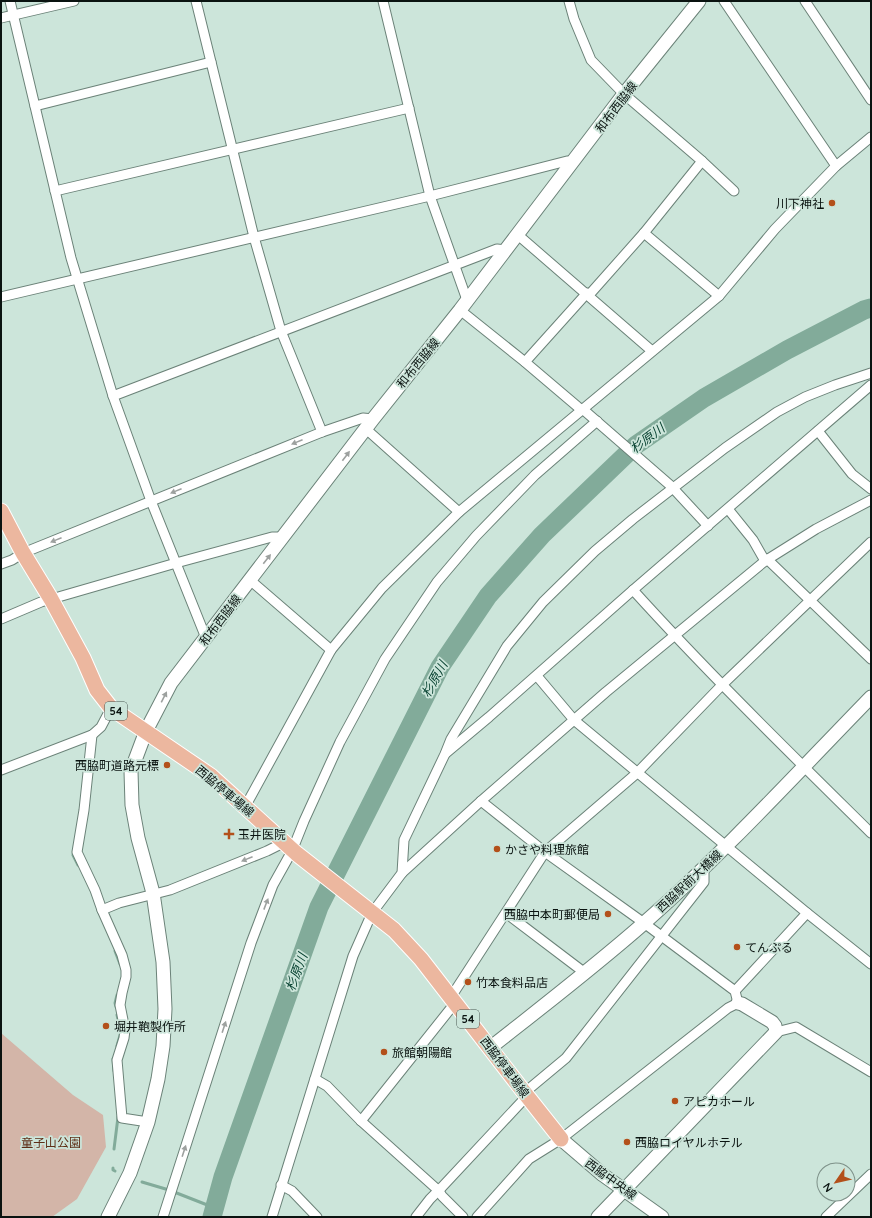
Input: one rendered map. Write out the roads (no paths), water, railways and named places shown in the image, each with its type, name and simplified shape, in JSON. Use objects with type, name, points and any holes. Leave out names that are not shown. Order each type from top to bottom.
[{"type":"main road","name":"西脇停車場線","points":[[1,511],[23,553],[51,599],[83,658],[97,690],[111,708],[211,776],[290,849],[394,930],[453,1000],[561,1138]]},
{"type":"street","points":[[10,1],[71,258],[79,279],[113,396],[151,501],[206,638]]},
{"type":"street","points":[[1,18],[74,1]]},
{"type":"street","points":[[196,1],[254,237],[281,331],[322,432]]},
{"type":"street","points":[[383,1],[430,196],[455,265],[464,305],[525,362],[598,422],[672,488],[708,526]]},
{"type":"street","points":[[569,1],[574,20],[591,60],[624,94],[702,161],[734,191]]},
{"type":"street","name":"和布西脇線","points":[[108,1217],[130,1172],[148,1122],[158,1079],[163,1046],[164,1009],[162,962],[153,894],[138,838],[132,805],[131,771],[146,731],[171,683],[370,424],[518,235],[624,94],[699,1]]},
{"type":"street","points":[[724,1],[836,166]]},
{"type":"street","points":[[805,1],[871,100]]},
{"type":"street","points":[[36,106],[211,62]]},
{"type":"street","points":[[55,191],[409,108]]},
{"type":"street","points":[[245,807],[331,650],[382,588],[459,512],[719,296],[775,229],[836,166],[871,137]]},
{"type":"street","points":[[1,297],[430,196],[567,161],[574,162]]},
{"type":"street","points":[[525,362],[644,233],[702,161]]},
{"type":"street","points":[[644,233],[719,296]]},
{"type":"street","points":[[518,235],[588,294],[652,351]]},
{"type":"street","points":[[113,396],[497,249],[506,250]]},
{"type":"street","points":[[402,873],[404,840],[454,733],[507,646],[543,602],[595,551],[672,488],[725,448],[777,412],[805,397],[871,373]]},
{"type":"street","points":[[445,754],[537,676],[633,590],[871,385]]},
{"type":"street","points":[[1,564],[12,560],[23,553],[322,432],[363,418],[459,512]]},
{"type":"street","points":[[163,1217],[251,943],[273,885],[340,742],[385,659],[437,582],[476,536],[535,475],[598,422]]},
{"type":"street","points":[[818,431],[852,474],[871,489]]},
{"type":"street","points":[[272,1217],[368,911],[402,873],[481,801],[574,720],[766,560],[816,529],[871,500]]},
{"type":"street","points":[[728,509],[754,540],[766,560],[811,600],[871,659]]},
{"type":"street","points":[[1,619],[41,602],[176,562],[272,537],[284,537]]},
{"type":"street","points":[[361,1120],[453,1000],[545,852],[638,773],[722,685],[871,542]]},
{"type":"street","points":[[250,580],[331,650]]},
{"type":"street","points":[[633,590],[674,636],[722,685],[871,832]]},
{"type":"street","points":[[537,676],[574,720],[807,913],[871,964]]},
{"type":"street","name":"西脇駅前大橋線","points":[[490,1048],[585,973],[644,923],[727,846],[805,768],[871,697]]},
{"type":"street","points":[[1,770],[92,735],[101,727],[111,708]]},
{"type":"street","points":[[92,735],[84,810],[77,852],[95,890],[122,956],[126,970],[120,1005],[125,1030],[117,1060],[122,1118],[148,1122]]},
{"type":"street","points":[[481,801],[545,852],[661,936],[736,997],[742,1004],[772,1022],[775,1026],[776,1032]]},
{"type":"street","points":[[102,910],[119,903],[170,890],[267,851],[290,849]]},
{"type":"street","points":[[416,1217],[430,1199],[526,1095],[566,1058],[704,882],[704,867]]},
{"type":"street","points":[[506,913],[585,973]]},
{"type":"street","points":[[477,1217],[529,1159],[561,1138],[728,1008],[807,913]]},
{"type":"street","points":[[598,1217],[776,1032],[796,1027],[871,1072]]},
{"type":"street","points":[[315,1079],[327,1086],[361,1120],[438,1191],[463,1217]]},
{"type":"street","name":"西脇中央線","points":[[561,1138],[594,1168],[662,1217]]},
{"type":"street","points":[[826,1217],[871,1174]]},
{"type":"street","points":[[281,1185],[292,1191],[317,1217]]},
{"type":"waterway","name":"杉原川","points":[[212,1217],[223,1177],[319,907],[440,667],[488,596],[542,535],[636,445],[704,398],[787,350],[864,310],[871,308]]},
{"type":"waterway","points":[[74,850],[73,855],[78,865]]},
{"type":"waterway","points":[[115,951],[120,964]]},
{"type":"waterway","points":[[116,1007],[115,1003],[117,995]]},
{"type":"waterway","points":[[117,1015],[121,1032],[117,1046]]},
{"type":"waterway","points":[[113,1059],[114,1071]]},
{"type":"waterway","points":[[114,1149],[118,1117]]},
{"type":"waterway","points":[[113,1168],[115,1171]]},
{"type":"waterway","points":[[142,1182],[169,1190],[215,1208]]},
{"type":"place","name":"川下神社","points":[[832,203]]},
{"type":"place","name":"西脇町道路元標","points":[[167,765]]},
{"type":"place","name":"玉井医院","points":[[229,834]]},
{"type":"place","name":"かさや料理旅館","points":[[497,849]]},
{"type":"place","name":"西脇中本町郵便局","points":[[608,914]]},
{"type":"place","name":"てんぷる","points":[[737,947]]},
{"type":"place","name":"竹本食料品店","points":[[468,982]]},
{"type":"place","name":"堀井鞄製作所","points":[[106,1026]]},
{"type":"place","name":"旅館朝陽館","points":[[384,1052]]},
{"type":"place","name":"アピカホール","points":[[675,1101]]},
{"type":"place","name":"西脇ロイヤルホテル","points":[[627,1142]]},
{"type":"park label","name":"童子山公園","points":[[51,1142]]}]
